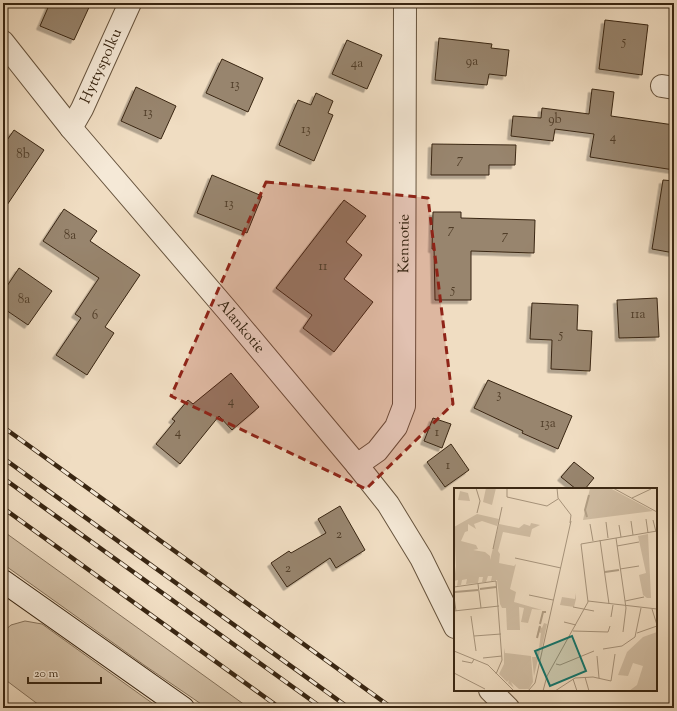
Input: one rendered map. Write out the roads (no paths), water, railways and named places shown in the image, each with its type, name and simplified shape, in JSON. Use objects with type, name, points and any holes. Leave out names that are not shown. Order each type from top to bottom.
[{"type":"street","name":"Hyttyspolku","points":[[71,128],[82,109],[130,3]]},
{"type":"street","name":"Kennotie","points":[[357,465],[377,451],[396,427],[404,406],[405,3]]},
{"type":"street","name":"Alankotie","points":[[3,42],[71,128],[227,310],[388,504],[421,558],[454,625]]},
{"type":"street","points":[[3,581],[183,708]]},
{"type":"street","points":[[491,691],[508,708]]},
{"type":"railway","points":[[3,427],[392,708]]},
{"type":"railway","points":[[3,458],[349,708]]},
{"type":"railway","points":[[3,478],[322,708]]},
{"type":"railway","points":[[3,508],[280,708]]}]
